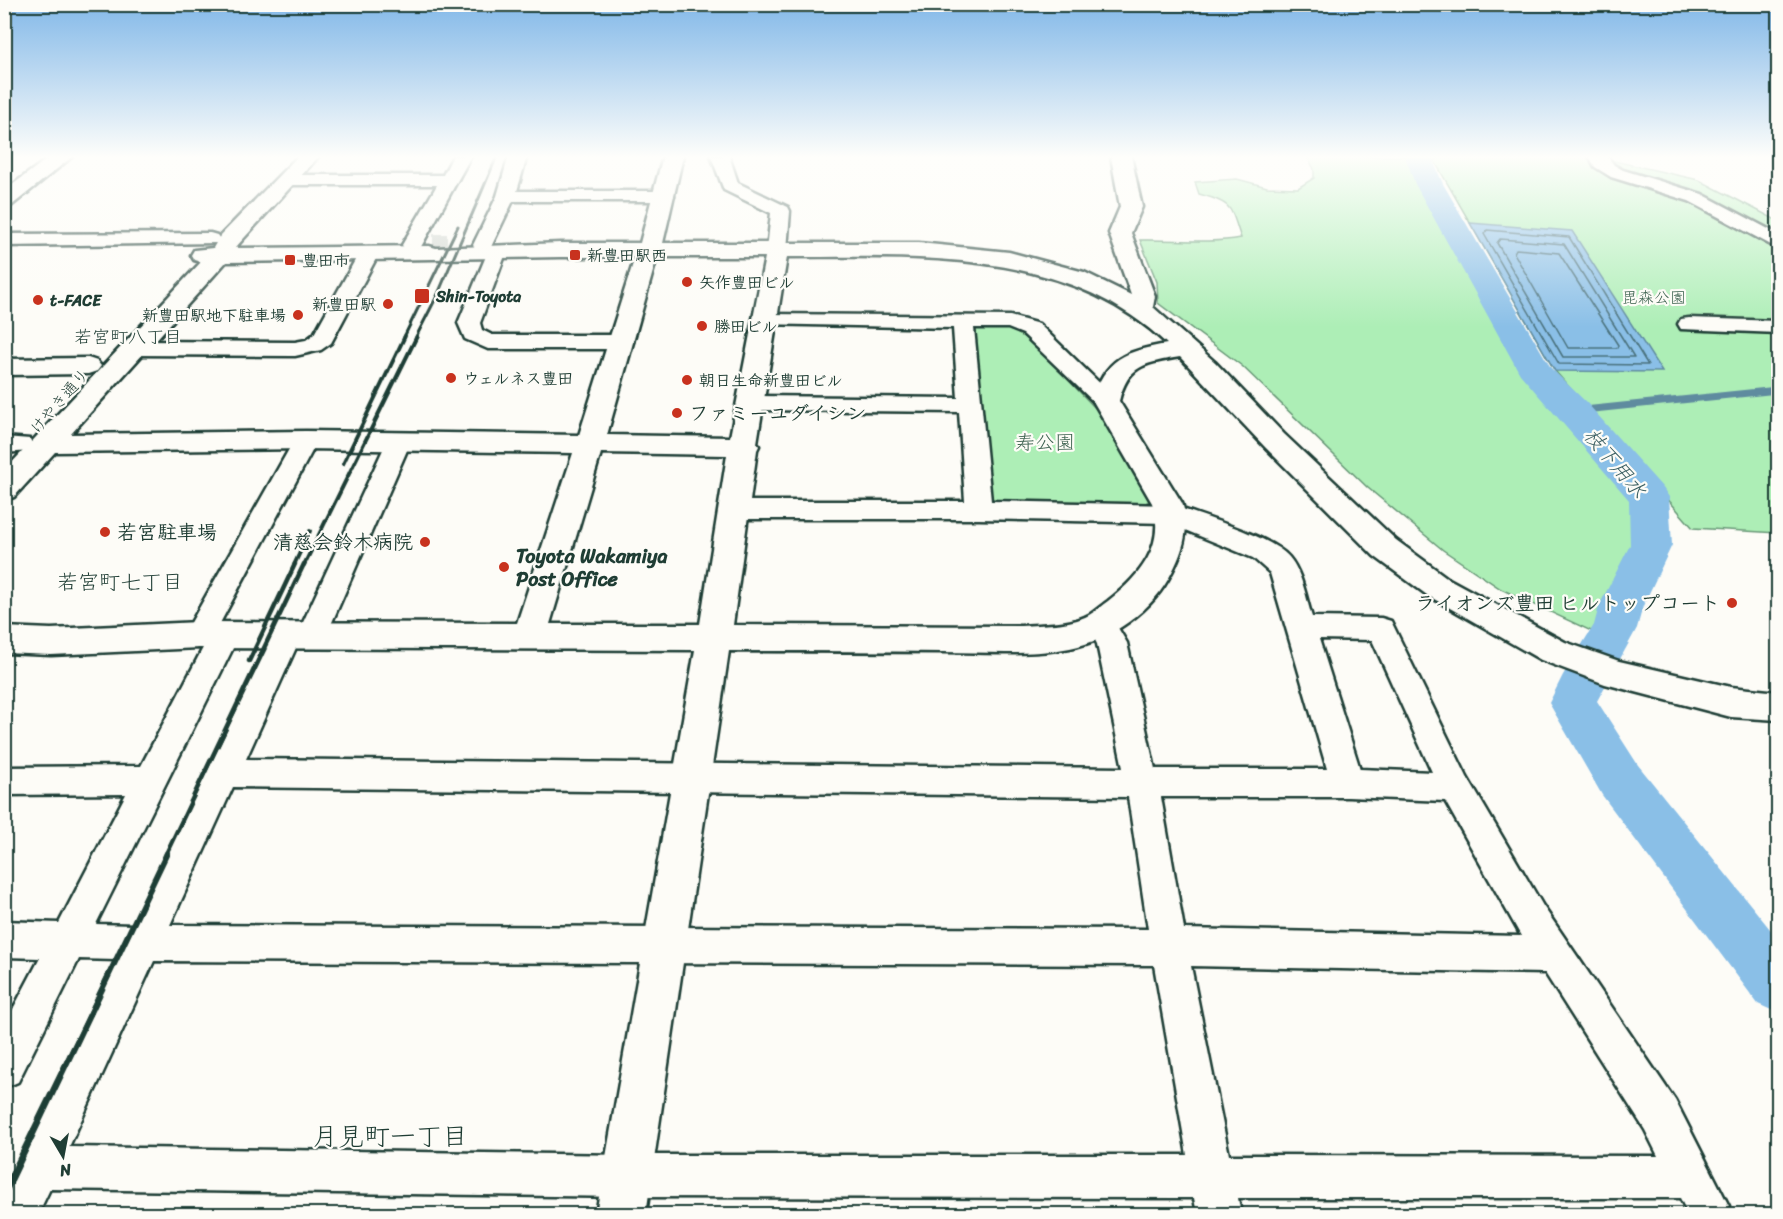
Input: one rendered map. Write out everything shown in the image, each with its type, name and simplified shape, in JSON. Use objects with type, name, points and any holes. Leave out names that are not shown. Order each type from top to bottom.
[{"type":"main road","name":"けやき通り","points":[[19,449],[135,348],[241,213]]},
{"type":"main road","name":"けやき通り","points":[[19,449],[88,366],[251,213]]},
{"type":"main road","points":[[529,638],[622,342],[643,262],[650,250],[660,213]]},
{"type":"main road","points":[[1129,213],[1120,233],[1141,288],[1143,296],[1140,309]]},
{"type":"main road","points":[[213,247],[382,243],[433,248],[560,250],[919,250],[1009,259],[1076,277],[1140,309],[1186,348],[1274,440],[1385,548],[1438,587],[1553,651],[1577,660],[1663,687],[1731,702],[1779,706]]},
{"type":"main road","points":[[213,247],[369,253],[433,248]]},
{"type":"main road","points":[[624,1195],[693,779],[750,403],[777,250]]},
{"type":"main road","points":[[4,640],[51,642],[212,635],[715,639],[1045,638],[1070,635],[1101,624],[1138,595],[1153,579],[1168,550],[1171,514],[1154,479],[1106,401],[1108,387],[1114,374],[1125,362],[1186,348]]},
{"type":"main road","points":[[4,367],[88,366]]},
{"type":"main road","points":[[4,490],[19,449],[306,440],[745,446]]},
{"type":"street","points":[[433,248],[441,213]]},
{"type":"street","points":[[501,213],[469,323],[473,334],[488,342],[622,342]]},
{"type":"street","points":[[777,250],[781,213]]},
{"type":"street","points":[[1726,213],[1779,241]]},
{"type":"street","points":[[4,240],[213,247]]},
{"type":"street","points":[[4,256],[213,247]]},
{"type":"street","points":[[135,348],[295,350],[313,345],[323,338],[369,253]]},
{"type":"street","points":[[766,320],[1010,322],[1031,329],[1106,401]]},
{"type":"street","points":[[963,320],[979,510]]},
{"type":"street","points":[[1689,324],[1779,327]]},
{"type":"street","points":[[750,403],[971,405]]},
{"type":"street","points":[[4,1068],[149,780],[212,635],[306,440]]},
{"type":"street","points":[[16,1215],[222,773],[299,636],[399,441]]},
{"type":"street","points":[[735,510],[979,510],[1171,514],[1263,551],[1280,564],[1348,783]]},
{"type":"street","points":[[1101,624],[1112,643],[1142,783],[1169,947],[1216,1196]]},
{"type":"street","points":[[1300,628],[1381,629],[1455,787],[1530,918],[1660,1115],[1711,1215]]},
{"type":"street","points":[[222,773],[1142,783],[1348,783],[1455,787]]},
{"type":"street","points":[[4,781],[149,780]]},
{"type":"street","points":[[4,939],[144,943],[1169,947],[1555,955]]},
{"type":"street","points":[[37,1168],[624,1195],[1216,1196],[1692,1177]]},
{"type":"green space","points":[[1232,213],[1438,213],[1524,373],[1635,497],[1635,539],[1609,594],[1601,625],[1591,631],[1501,589],[1443,550],[1368,488],[1242,366],[1158,303],[1157,282],[1140,240],[1203,241],[1241,238]]},
{"type":"green space","name":"毘森公園","points":[[1464,213],[1762,213],[1778,221],[1778,533],[1693,528],[1555,371]]},
{"type":"green space","name":"寿公園","points":[[973,327],[1009,328],[1032,342],[1097,410],[1153,498],[1144,504],[1008,502],[989,498]]},
{"type":"water","points":[[1470,223],[1572,231],[1662,372],[1555,371]]},
{"type":"waterway","name":"枝下用水","points":[[1445,213],[1537,374],[1574,411],[1649,497],[1651,545],[1621,606],[1615,628],[1579,688],[1573,703],[1620,780],[1778,984]]},
{"type":"waterway","points":[[1574,411],[1778,390]]},
{"type":"tunnel","points":[[433,245],[447,245]]},
{"type":"railway","points":[[416,337],[438,294],[473,213]]},
{"type":"railway","points":[[404,337],[458,226]]},
{"type":"railway","points":[[343,464],[405,336]]},
{"type":"railway","points":[[304,565],[417,336]]},
{"type":"railway","points":[[294,565],[310,531]]},
{"type":"railway","points":[[249,661],[295,564]]},
{"type":"railway","points":[[166,854],[304,564]]},
{"type":"railway","points":[[4,1195],[167,853]]},
{"type":"place","name":"新豊田駅西","points":[[575,255]]},
{"type":"place","name":"豊田市","points":[[290,260]]},
{"type":"place","name":"矢作豊田ビル","points":[[687,282]]},
{"type":"place","name":"Shin-Toyota","points":[[422,296]]},
{"type":"place","name":"t-FACE","points":[[38,300]]},
{"type":"place","name":"新豊田駅","points":[[388,304]]},
{"type":"place","name":"新豊田駅地下駐車場","points":[[298,315]]},
{"type":"place","name":"勝田ビル","points":[[702,326]]},
{"type":"place","name":"ウェルネス豊田","points":[[451,378]]},
{"type":"place","name":"朝日生命新豊田ビル","points":[[687,380]]},
{"type":"place","name":"ファミーユダイシン","points":[[677,413]]},
{"type":"place","name":"若宮駐車場","points":[[105,532]]},
{"type":"place","name":"清慈会鈴木病院","points":[[425,542]]},
{"type":"place","name":"Toyota Wakamiya Post Office","points":[[504,567]]},
{"type":"place","name":"ライオンズ豊田 ヒルトップコート","points":[[1732,603]]},
{"type":"district","name":"若宮町八丁目","points":[[128,337]]},
{"type":"district","name":"若宮町七丁目","points":[[120,582]]},
{"type":"district","name":"月見町一丁目","points":[[390,1136]]}]
